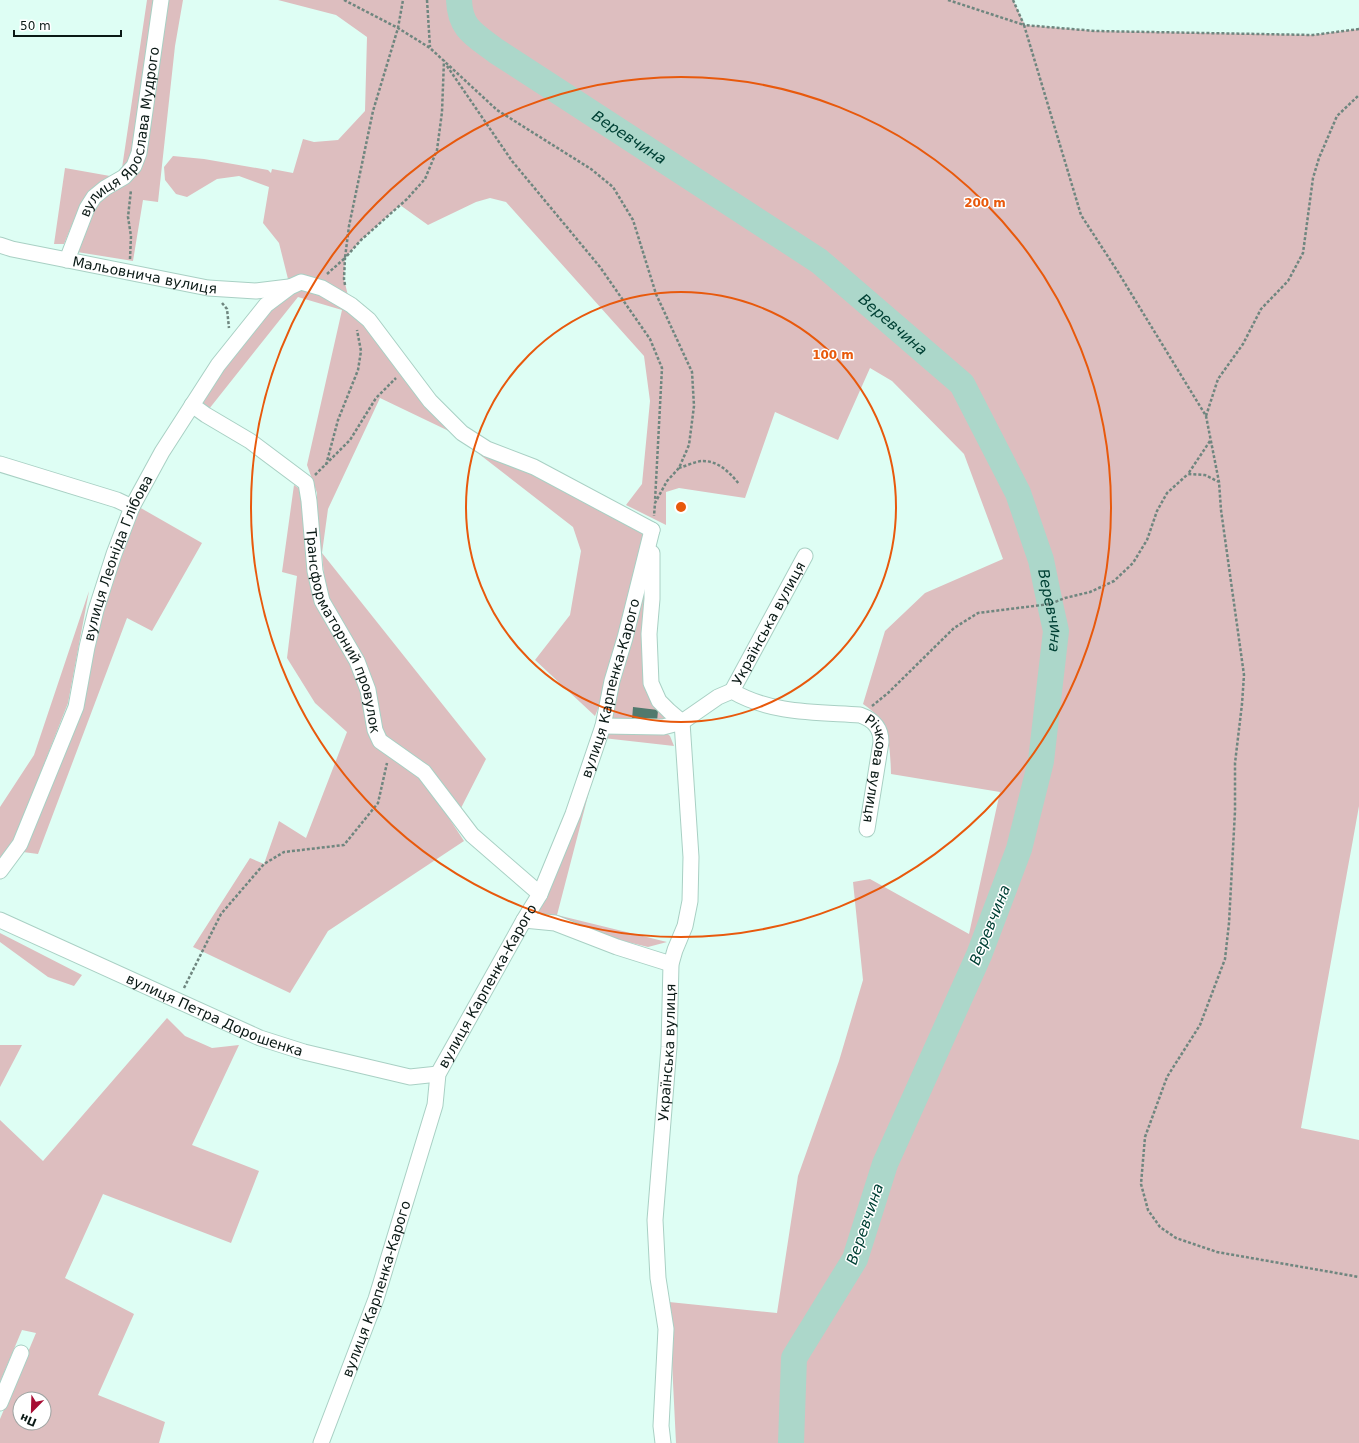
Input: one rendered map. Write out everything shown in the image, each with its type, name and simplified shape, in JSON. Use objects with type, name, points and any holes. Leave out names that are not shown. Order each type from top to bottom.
[{"type":"street","name":"вулиця Ярослава Мудрого","points":[[66,260],[87,208],[94,197],[105,188],[124,177],[134,166],[139,153],[161,0]]},
{"type":"street","name":"Мальовнича вулиця","points":[[0,245],[12,249],[208,288],[256,292],[296,285]]},
{"type":"street","points":[[296,285],[322,288],[351,306],[369,320],[405,370],[430,401],[462,433],[486,449],[534,467],[652,530],[652,599],[649,634],[651,683],[659,701],[682,722]]},
{"type":"street","name":"вулиця Леоніда Глібова","points":[[0,870],[20,844],[76,707],[87,647],[96,610],[114,554],[132,507],[162,452],[218,366],[266,305],[296,285]]},
{"type":"street","points":[[192,405],[250,441],[306,484]]},
{"type":"street","points":[[0,464],[117,500],[132,507]]},
{"type":"street","name":"Трансформаторний провулок","points":[[306,484],[309,501],[315,571],[322,601],[357,661],[368,690],[375,730],[380,741],[424,772],[472,835],[540,894]]},
{"type":"street","name":"вулиця Карпенка-Карого","points":[[321,1443],[376,1299],[435,1105],[438,1074],[540,894],[573,814],[603,726],[612,681],[625,638],[652,530]]},
{"type":"street","name":"Українська вулиця","points":[[663,1443],[661,1426],[666,1329],[658,1278],[654,1220],[669,1047],[671,964],[686,926],[690,901],[691,857],[682,722],[718,697],[732,691],[805,556]]},
{"type":"street","name":"Українська вулиця","points":[[732,691],[745,699],[778,709],[860,715]]},
{"type":"street","name":"Річкова вулиця","points":[[860,715],[867,717],[881,732],[881,742],[867,829]]},
{"type":"street","points":[[603,726],[663,727],[682,722]]},
{"type":"street","name":"вулиця Петра Дорошенка","points":[[0,920],[260,1038],[304,1052],[410,1077],[438,1074]]},
{"type":"street","points":[[524,920],[555,923],[617,947],[671,964]]},
{"type":"street","points":[[0,1403],[21,1353]]},
{"type":"path","points":[[344,0],[398,28],[430,48],[496,110],[590,168],[613,187],[633,220],[656,294],[692,372],[694,406],[689,445],[679,468],[667,481],[655,503]]},
{"type":"path","points":[[351,306],[344,279],[349,226],[373,111],[398,28],[403,0]]},
{"type":"path","points":[[428,0],[430,48]]},
{"type":"path","points":[[948,0],[1024,25],[1095,32],[1313,35],[1359,29]]},
{"type":"path","points":[[1013,0],[1024,25],[1081,215],[1206,416],[1219,482],[1221,510],[1244,675],[1235,763],[1235,811],[1229,923],[1225,959],[1200,1025],[1167,1077],[1146,1137],[1141,1184],[1148,1210],[1160,1227],[1176,1238],[1217,1252],[1359,1277]]},
{"type":"path","points":[[345,258],[361,240],[407,199],[425,179],[438,150],[442,112],[444,60]]},
{"type":"path","points":[[444,60],[512,161],[600,267],[650,339],[662,368],[655,503],[652,530]]},
{"type":"path","points":[[1206,416],[1218,379],[1243,344],[1261,309],[1288,281],[1303,253],[1313,178],[1319,158],[1337,116],[1359,95]]},
{"type":"path","points":[[132,188],[128,217],[131,236],[130,259],[135,274]]},
{"type":"path","points":[[208,288],[227,309],[229,326],[227,333]]},
{"type":"path","points":[[326,466],[338,420],[358,370],[361,351],[357,328]]},
{"type":"path","points":[[306,484],[326,466],[350,440],[376,398],[405,370]]},
{"type":"path","points":[[860,715],[888,693],[954,628],[978,613],[1050,604],[1090,592],[1114,581],[1133,563],[1147,540],[1157,511],[1167,493],[1188,474],[1211,441]]},
{"type":"path","points":[[679,468],[703,461],[717,464],[729,472],[739,484]]},
{"type":"path","points":[[1188,474],[1205,475],[1219,482]]},
{"type":"path","points":[[178,1001],[221,914],[264,864],[284,852],[344,845],[378,803],[390,748]]},
{"type":"shaded area","points":[[147,0],[155,0],[132,157],[122,168]]},
{"type":"shaded area","points":[[167,0],[183,0],[175,46],[158,202],[143,200],[133,261],[77,252],[88,215],[99,199],[120,184],[135,177],[144,161]]},
{"type":"shaded area","points":[[278,0],[1013,0],[1025,25],[1095,31],[1313,35],[1359,29],[1359,806],[1301,1128],[1359,1140],[1359,1443],[676,1443],[669,1302],[777,1313],[798,1176],[839,1061],[863,980],[853,882],[870,879],[969,934],[1000,792],[891,774],[887,734],[879,718],[863,704],[885,631],[925,593],[1003,559],[964,454],[892,381],[870,368],[838,440],[775,412],[745,498],[679,488],[666,492],[666,525],[626,505],[642,484],[650,401],[644,356],[506,202],[490,198],[476,202],[428,225],[400,205],[361,240],[345,258],[344,279],[349,300],[309,280],[288,279],[279,243],[263,223],[269,187],[239,176],[217,179],[187,197],[176,194],[165,180],[164,167],[173,156],[204,159],[268,170],[271,173],[272,169],[293,173],[303,139],[314,142],[338,140],[365,111],[367,37],[336,15]]},
{"type":"shaded area","points":[[65,168],[110,176],[91,189],[78,210],[64,244],[54,244]]},
{"type":"shaded area","points":[[308,289],[344,306],[364,323],[453,433],[380,398],[328,509],[322,553],[317,538],[317,493],[307,465],[342,310],[298,297],[209,409],[202,404],[204,393],[269,309],[298,290]]},
{"type":"shaded area","points":[[479,454],[537,474],[647,530],[602,699],[595,716],[535,660],[570,615],[581,551],[573,527]]},
{"type":"shaded area","points":[[294,485],[300,489],[315,601],[357,670],[373,738],[426,783],[464,841],[328,931],[290,993],[193,947],[250,858],[264,864],[279,821],[306,838],[347,732],[315,703],[287,658],[297,576],[282,572]]},
{"type":"shaded area","points":[[139,507],[202,543],[152,631],[127,618],[38,854],[23,852],[92,651],[115,572]]},
{"type":"shaded area","points":[[650,551],[647,680],[676,721],[607,724]]},
{"type":"shaded area","points":[[322,553],[486,759],[460,810],[387,739],[326,600]]},
{"type":"shaded area","points":[[89,591],[68,703],[15,838],[0,858],[0,807],[34,755]]},
{"type":"shaded area","points":[[608,731],[664,731],[670,736],[674,746],[603,738]]},
{"type":"shaded area","points":[[603,738],[557,915],[667,942],[648,947],[607,937],[554,918],[532,917],[550,884]]},
{"type":"shaded area","points":[[0,933],[82,975],[74,986],[48,977],[0,942]]},
{"type":"shaded area","points":[[167,1018],[185,1036],[212,1048],[239,1045],[192,1145],[259,1171],[231,1243],[103,1194],[65,1278],[134,1314],[98,1395],[165,1422],[159,1443],[0,1443],[0,1419],[36,1333],[22,1330],[0,1382],[0,1120],[43,1161]]},
{"type":"shaded area","points":[[0,1045],[22,1045],[0,1087]]},
{"type":"building","points":[[633,707],[658,710],[657,722],[632,720]]},
{"type":"waterway","name":"Веревчина","points":[[459,0],[462,18],[475,35],[496,51],[819,261],[962,384],[1018,493],[1041,560],[1056,631],[1041,761],[1019,849],[979,955],[885,1164],[855,1259],[794,1358],[791,1443]]}]
